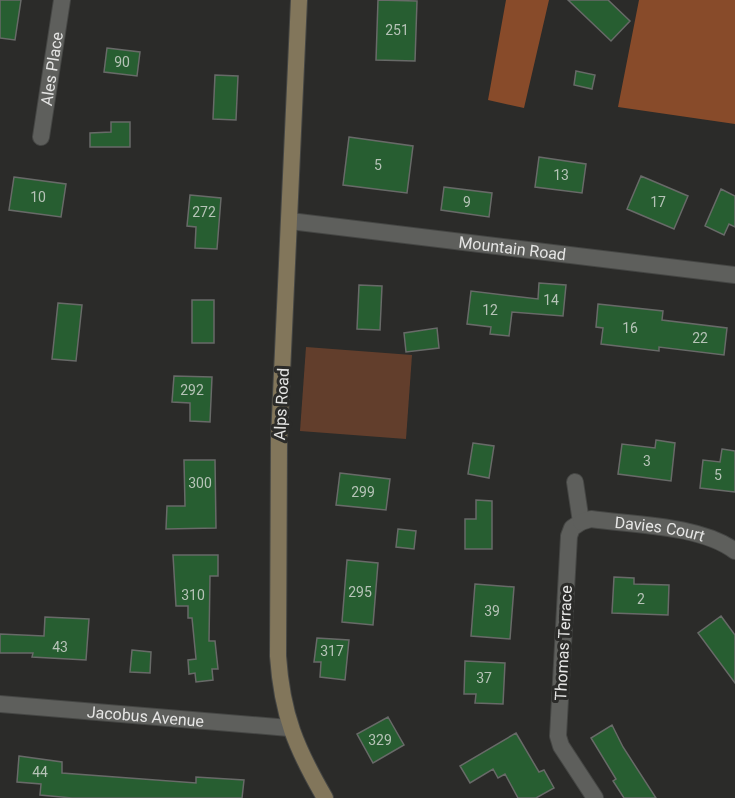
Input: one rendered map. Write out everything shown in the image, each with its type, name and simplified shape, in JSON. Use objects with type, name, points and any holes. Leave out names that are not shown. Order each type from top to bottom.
[{"type":"main road","name":"Alps Road","points":[[299,0],[279,440],[278,656],[280,689],[289,728],[325,798]]},
{"type":"street","name":"Ales Place","points":[[41,137],[62,0]]},
{"type":"street","name":"Mountain Road","points":[[290,221],[735,275]]},
{"type":"street","points":[[575,482],[581,522]]},
{"type":"street","name":"Davies Court","points":[[581,522],[591,519],[691,533],[711,539],[735,551]]},
{"type":"street","name":"Thomas Terrace","points":[[581,522],[572,528],[568,536],[558,736],[561,746],[595,798]]},
{"type":"street","name":"Jacobus Avenue","points":[[0,705],[289,728]]},
{"type":"shaded area","points":[[506,0],[549,0],[524,108],[488,100]]},
{"type":"shaded area","points":[[639,0],[735,0],[735,124],[618,107]]},
{"type":"shaded area","points":[[306,347],[412,355],[406,439],[300,431]]},
{"type":"building","points":[[0,0],[21,0],[15,40],[0,38]]},
{"type":"building","points":[[378,0],[417,1],[415,61],[376,60]]},
{"type":"building","points":[[568,0],[608,0],[630,21],[611,41]]},
{"type":"building","points":[[107,48],[140,52],[137,76],[104,72]]},
{"type":"building","points":[[576,71],[595,75],[592,89],[574,85]]},
{"type":"building","points":[[215,75],[238,76],[236,120],[213,119]]},
{"type":"building","points":[[111,122],[130,122],[130,147],[90,147],[90,133],[111,132]]},
{"type":"building","points":[[349,137],[413,146],[407,193],[343,185]]},
{"type":"building","points":[[539,157],[586,164],[582,193],[535,187]]},
{"type":"building","points":[[641,176],[688,196],[674,229],[627,209]]},
{"type":"building","points":[[14,177],[66,184],[61,217],[9,210]]},
{"type":"building","points":[[444,187],[492,193],[489,217],[441,210]]},
{"type":"building","points":[[721,189],[735,196],[735,227],[729,224],[724,235],[705,226]]},
{"type":"building","points":[[190,195],[221,198],[217,249],[195,248],[196,227],[187,226]]},
{"type":"building","points":[[539,283],[566,285],[563,316],[512,312],[509,336],[490,334],[491,327],[467,324],[471,291],[538,299]]},
{"type":"building","points":[[359,285],[382,286],[380,330],[357,329]]},
{"type":"building","points":[[192,300],[214,300],[214,343],[192,343]]},
{"type":"building","points":[[58,303],[82,305],[76,361],[52,359]]},
{"type":"building","points":[[598,304],[663,311],[662,320],[727,328],[724,355],[659,347],[659,351],[601,344],[603,328],[596,327]]},
{"type":"building","points":[[437,328],[439,348],[406,352],[404,333]]},
{"type":"building","points":[[174,376],[212,377],[210,422],[190,421],[190,403],[172,402]]},
{"type":"building","points":[[656,440],[675,443],[671,481],[618,474],[622,444],[655,448]]},
{"type":"building","points":[[473,443],[494,446],[489,478],[468,474]]},
{"type":"building","points":[[722,449],[735,451],[735,492],[700,488],[703,460],[720,462]]},
{"type":"building","points":[[184,460],[215,460],[216,528],[166,529],[167,506],[185,506]]},
{"type":"building","points":[[340,473],[390,479],[386,510],[336,505]]},
{"type":"building","points":[[476,500],[492,501],[492,549],[465,549],[465,519],[476,519]]},
{"type":"building","points":[[398,529],[416,531],[414,549],[396,547]]},
{"type":"building","points":[[173,555],[218,555],[218,576],[210,576],[209,641],[215,641],[218,669],[212,669],[213,680],[196,682],[195,673],[189,674],[188,660],[196,659],[192,618],[188,618],[188,606],[176,606]]},
{"type":"building","points":[[347,560],[378,563],[373,625],[342,622]]},
{"type":"building","points":[[614,577],[634,578],[634,584],[669,585],[668,615],[612,613]]},
{"type":"building","points":[[475,584],[514,587],[510,639],[471,636]]},
{"type":"building","points":[[721,616],[735,635],[735,683],[698,633]]},
{"type":"building","points":[[45,617],[89,619],[86,660],[32,657],[33,653],[0,653],[0,634],[44,636]]},
{"type":"building","points":[[317,638],[349,640],[345,680],[320,677],[321,662],[314,662]]},
{"type":"building","points":[[132,650],[151,652],[150,673],[130,672]]},
{"type":"building","points":[[465,661],[505,663],[503,704],[475,703],[476,694],[464,694]]},
{"type":"building","points":[[388,717],[404,745],[373,763],[357,734]]},
{"type":"building","points":[[612,725],[623,747],[656,798],[624,798],[613,781],[616,779],[591,738]]},
{"type":"building","points":[[516,733],[539,772],[544,770],[554,788],[536,798],[518,798],[505,774],[498,778],[493,769],[470,783],[460,766]]},
{"type":"building","points":[[19,756],[62,762],[62,773],[196,783],[196,777],[244,780],[242,798],[72,798],[40,795],[41,784],[17,782]]}]
